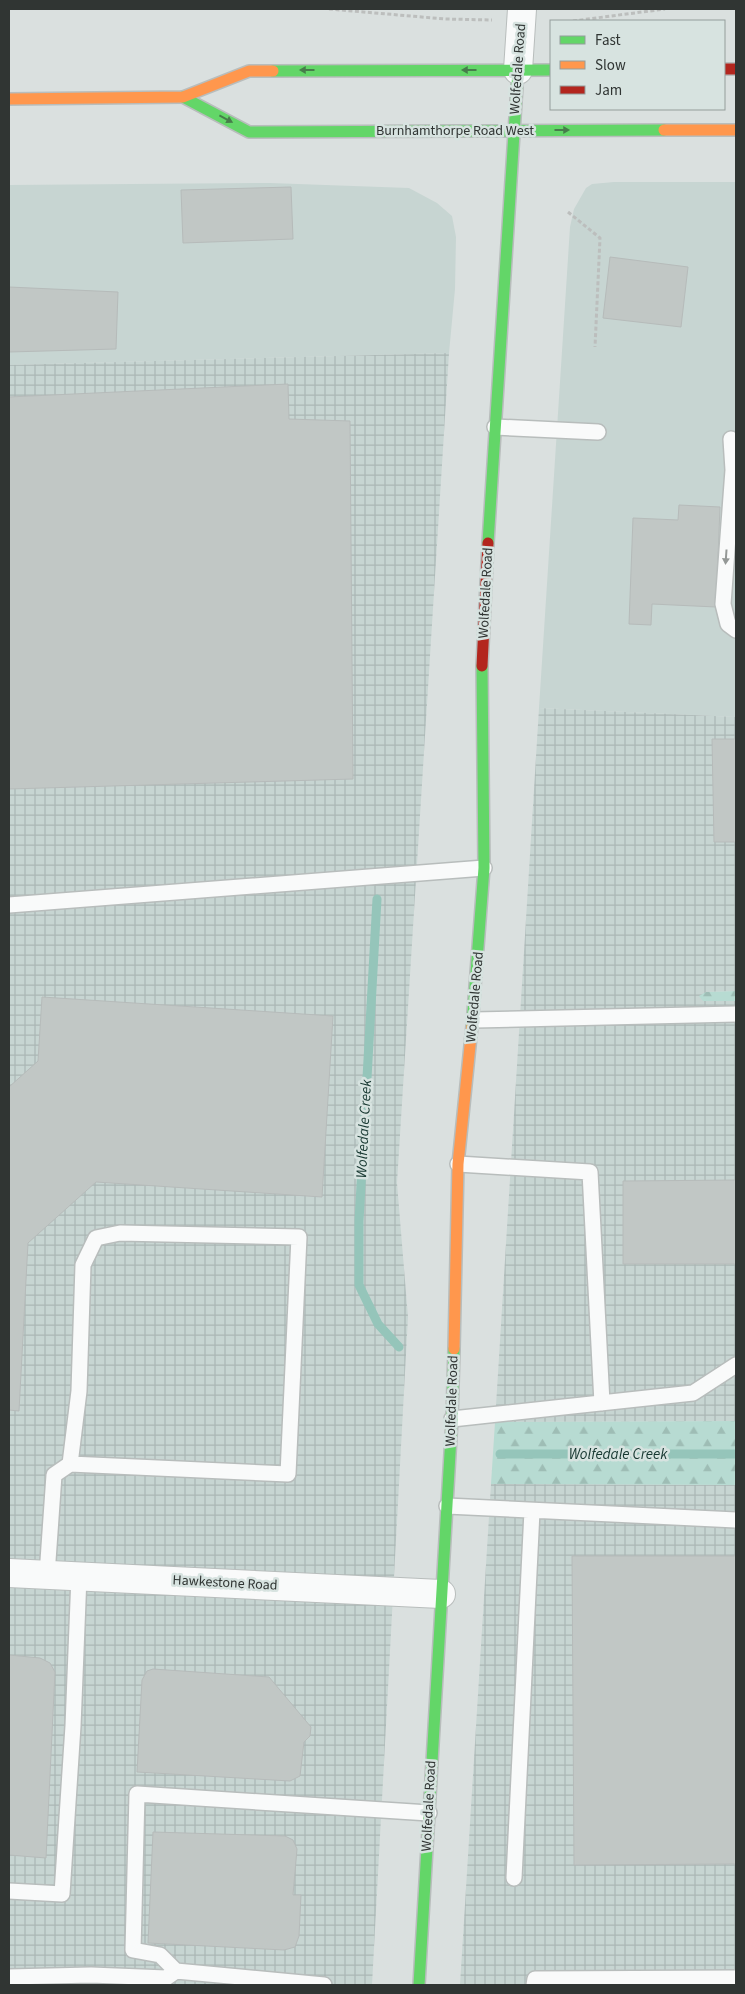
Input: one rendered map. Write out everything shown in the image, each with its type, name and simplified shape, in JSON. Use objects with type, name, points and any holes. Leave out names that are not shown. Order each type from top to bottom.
[{"type":"street","name":"Wolfedale Road","points":[[419,1985],[452,1419],[458,1164],[474,1020],[484,868],[482,647],[522,9]]},
{"type":"street","name":"Burnhamthorpe Road West","points":[[9,99],[182,97],[249,71],[550,70]]},
{"type":"street","name":"Burnhamthorpe Road West","points":[[182,97],[249,132],[736,130]]},
{"type":"street","name":"Hawkestone Road","points":[[9,1573],[442,1594]]},
{"type":"lane","points":[[496,428],[598,432]]},
{"type":"lane","points":[[731,439],[732,470],[723,604],[728,624],[736,630]]},
{"type":"lane","points":[[9,905],[484,868]]},
{"type":"lane","points":[[474,1020],[736,1014]]},
{"type":"lane","points":[[458,1164],[590,1172],[602,1402]]},
{"type":"lane","points":[[47,1575],[54,1475],[70,1464],[288,1474],[299,1237],[120,1234],[96,1238],[83,1265],[79,1391],[70,1464]]},
{"type":"lane","points":[[452,1419],[693,1393],[736,1365]]},
{"type":"lane","points":[[447,1506],[736,1520]]},
{"type":"lane","points":[[514,1878],[532,1511]]},
{"type":"lane","points":[[9,1890],[62,1894],[73,1726],[79,1576]]},
{"type":"lane","points":[[176,1971],[160,1954],[133,1950],[137,1794],[429,1813]]},
{"type":"lane","points":[[9,1977],[91,1975],[166,1978],[176,1971],[324,1985]]},
{"type":"lane","points":[[534,1985],[535,1979],[610,1982],[692,1982],[736,1978]]},
{"type":"path","points":[[328,9],[460,19]]},
{"type":"path","points":[[581,20],[665,9]]},
{"type":"path","points":[[568,212],[600,238],[595,347]]},
{"type":"shaded area","points":[[614,182],[736,182],[736,717],[539,708],[570,227],[574,209],[586,188],[592,184]]},
{"type":"shaded area","points":[[270,183],[409,188],[437,203],[452,216],[456,237],[455,289],[449,353],[9,365],[9,185]]},
{"type":"shaded area","points":[[449,353],[397,1183],[408,1317],[372,1985],[9,1985],[9,365]]},
{"type":"shaded area","points":[[539,708],[736,717],[736,991],[706,992],[703,1001],[736,1001],[736,1421],[495,1422]]},
{"type":"shaded area","points":[[491,1484],[736,1485],[736,1985],[460,1985]]},
{"type":"green space","points":[[736,991],[736,1001],[703,1001],[699,996],[706,992]]},
{"type":"green space","points":[[736,1421],[736,1485],[491,1484],[495,1422]]},
{"type":"building","points":[[291,187],[293,239],[183,243],[181,190]]},
{"type":"building","points":[[610,257],[688,267],[681,327],[603,318]]},
{"type":"building","points":[[9,287],[118,292],[116,349],[9,352]]},
{"type":"building","points":[[288,384],[289,419],[350,421],[353,779],[9,789],[9,397]]},
{"type":"building","points":[[679,505],[720,507],[716,607],[652,604],[651,625],[629,624],[633,518],[678,520]]},
{"type":"building","points":[[712,739],[736,739],[736,842],[714,842]]},
{"type":"building","points":[[42,997],[333,1016],[322,1197],[96,1182],[28,1243],[19,1411],[9,1410],[9,1087],[38,1061]]},
{"type":"building","points":[[736,1180],[736,1264],[623,1264],[623,1181]]},
{"type":"building","points":[[572,1556],[736,1556],[736,1864],[574,1865]]},
{"type":"building","points":[[9,1655],[40,1658],[50,1663],[55,1672],[46,1858],[9,1855]]},
{"type":"building","points":[[153,1669],[269,1677],[311,1727],[310,1736],[304,1742],[300,1776],[290,1781],[137,1772],[142,1680],[147,1671]]},
{"type":"building","points":[[153,1832],[285,1836],[293,1840],[297,1849],[293,1895],[301,1895],[299,1936],[295,1947],[284,1950],[148,1943]]},
{"type":"building","points":[[86,1982],[134,1985],[86,1985]]},
{"type":"waterway","name":"Wolfedale Creek","points":[[377,899],[359,1221],[359,1285],[378,1324],[399,1347]]},
{"type":"waterway","name":"Wolfedale Creek","points":[[500,1454],[736,1454]]},
{"type":"traffic: fast","points":[[488,543],[518,70]]},
{"type":"traffic: fast","points":[[273,71],[550,70]]},
{"type":"traffic: fast","points":[[183,97],[249,132],[664,130]]},
{"type":"traffic: fast","points":[[472,1026],[484,868],[482,666]]},
{"type":"traffic: fast","points":[[419,1985],[452,1419],[454,1349]]},
{"type":"traffic: slow","points":[[9,99],[183,97],[249,71],[273,71]]},
{"type":"traffic: slow","points":[[664,130],[736,130]]},
{"type":"traffic: slow","points":[[454,1349],[458,1164],[472,1026]]},
{"type":"traffic: jam","points":[[725,69],[736,69]]},
{"type":"traffic: jam","points":[[482,666],[488,543]]}]
